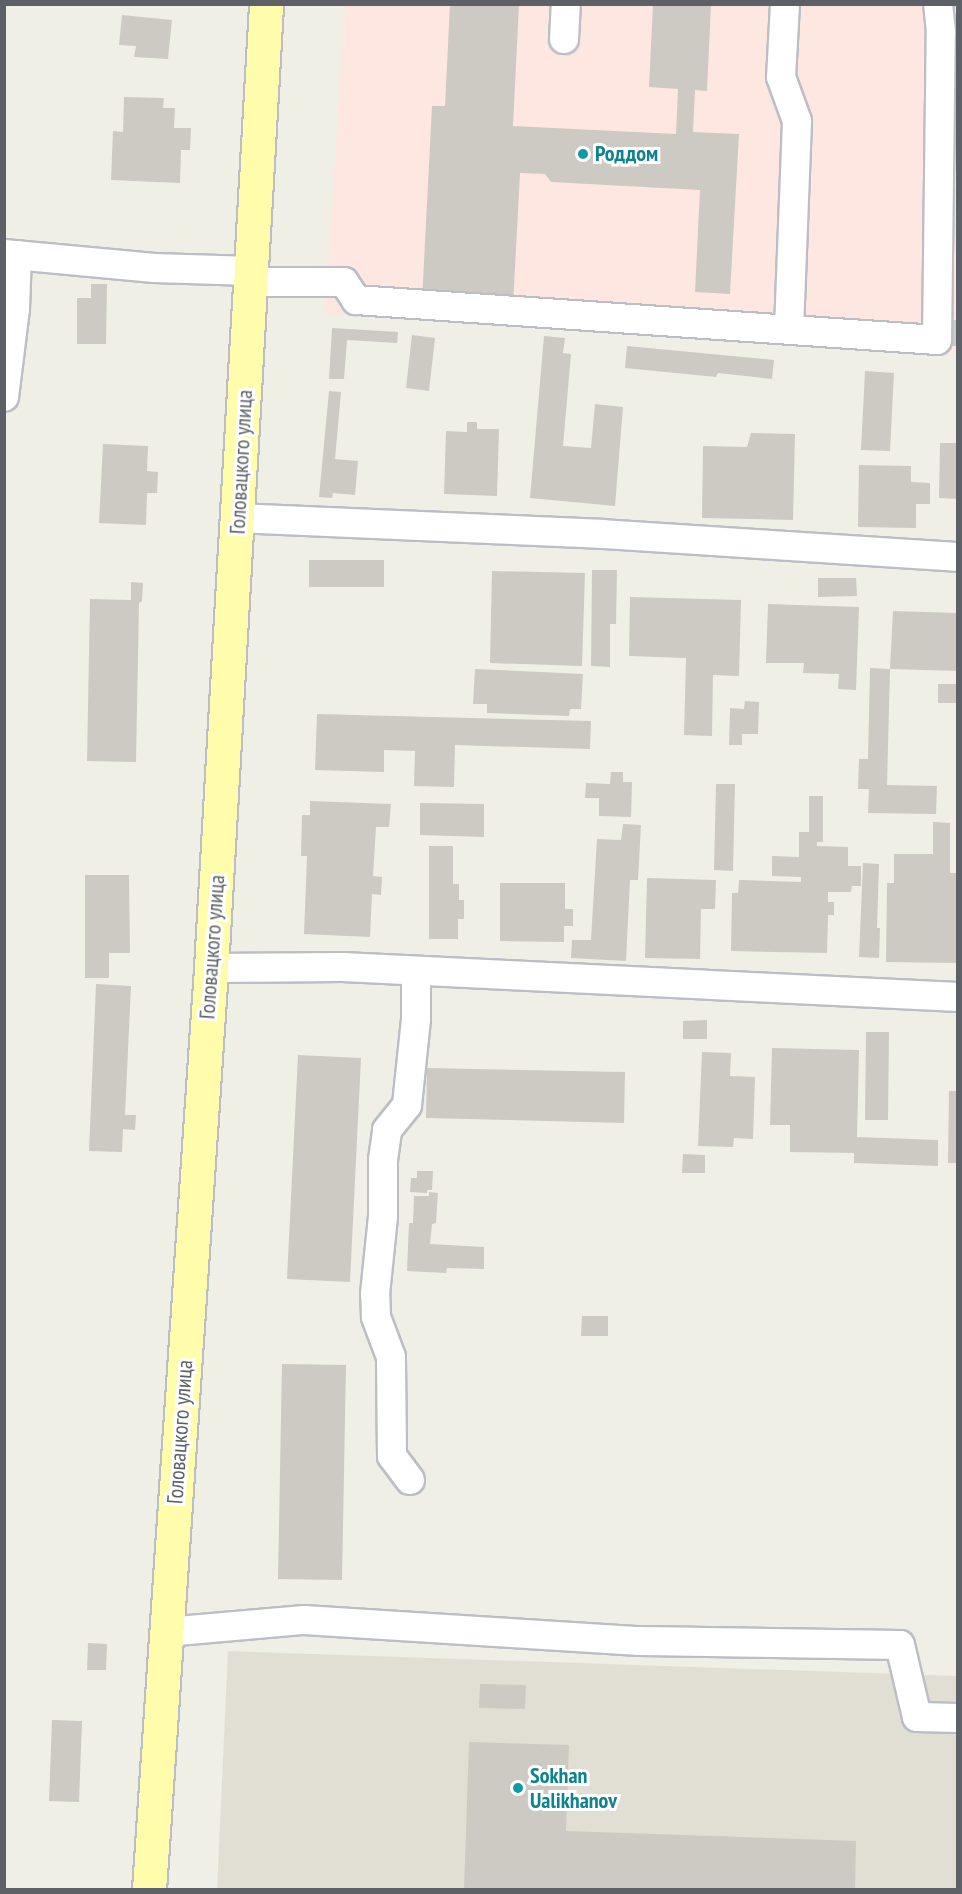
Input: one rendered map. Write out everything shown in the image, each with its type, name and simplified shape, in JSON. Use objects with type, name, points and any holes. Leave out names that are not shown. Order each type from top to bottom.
[{"type":"main road","name":"Головацкого улица","points":[[149,1890],[211,968],[266,4]]},
{"type":"street","points":[[564,39],[566,4]]},
{"type":"street","points":[[786,4],[781,77],[797,121],[789,330]]},
{"type":"street","points":[[4,397],[15,309],[11,255],[344,282],[356,300],[937,340],[941,32],[939,4]]},
{"type":"street","points":[[238,518],[615,535],[957,557]]},
{"type":"street","points":[[211,968],[343,968],[957,997]]},
{"type":"street","points":[[410,1480],[392,1456],[391,1357],[376,1317],[375,1294],[383,1218],[383,1160],[387,1130],[407,1105],[416,1018],[416,971]]},
{"type":"street","points":[[166,1632],[304,1620],[639,1641],[900,1645],[917,1717],[957,1718]]},
{"type":"shaded area","points":[[345,5],[957,5],[957,353],[325,314]]},
{"type":"shaded area","points":[[228,1651],[957,1676],[957,1889],[217,1890]]},
{"type":"building","name":"Роддом","points":[[450,4],[519,4],[513,126],[676,134],[678,89],[649,87],[653,4],[711,4],[707,91],[695,90],[693,132],[739,134],[730,294],[695,292],[700,190],[551,182],[545,174],[520,173],[513,306],[422,301],[432,106],[445,106]]},
{"type":"building","points":[[122,15],[172,20],[168,59],[134,57],[136,46],[119,45]]},
{"type":"building","points":[[124,97],[164,98],[163,108],[175,108],[174,128],[191,128],[190,150],[181,150],[180,183],[111,180],[113,131],[123,132]]},
{"type":"building","points":[[91,284],[107,284],[106,344],[77,344],[77,298],[91,298]]},
{"type":"building","points":[[951,320],[958,320],[958,346],[949,346]]},
{"type":"building","points":[[332,328],[398,332],[397,343],[347,340],[344,379],[329,379]]},
{"type":"building","points":[[412,335],[435,338],[429,391],[406,388]]},
{"type":"building","points":[[544,336],[565,338],[563,353],[571,354],[563,446],[591,448],[595,404],[623,407],[615,506],[530,498]]},
{"type":"building","points":[[627,346],[774,360],[772,379],[718,373],[716,377],[625,368]]},
{"type":"building","points":[[865,371],[894,373],[890,451],[861,450]]},
{"type":"building","points":[[329,391],[341,392],[335,459],[358,461],[355,495],[333,493],[332,498],[319,497]]},
{"type":"building","points":[[467,422],[477,422],[477,429],[499,429],[497,496],[444,494],[446,431],[467,432]]},
{"type":"building","points":[[751,433],[795,434],[793,520],[702,518],[703,446],[747,447]]},
{"type":"building","points":[[940,443],[958,443],[958,499],[939,498]]},
{"type":"building","points":[[103,444],[148,446],[147,471],[158,472],[157,493],[147,493],[146,525],[99,523]]},
{"type":"building","points":[[859,465],[911,466],[911,482],[930,483],[930,504],[916,504],[916,528],[858,527]]},
{"type":"building","points":[[309,560],[384,560],[384,587],[309,587]]},
{"type":"building","points":[[592,570],[617,570],[616,624],[610,624],[610,667],[591,666]]},
{"type":"building","points":[[492,571],[585,573],[582,666],[490,663]]},
{"type":"building","points":[[818,578],[856,578],[857,596],[818,597]]},
{"type":"building","points":[[131,582],[143,583],[142,601],[139,603],[136,762],[87,761],[90,599],[131,600]]},
{"type":"building","points":[[630,597],[741,600],[739,676],[713,675],[712,736],[684,735],[686,658],[629,656]]},
{"type":"building","points":[[768,604],[859,607],[856,690],[838,689],[839,674],[803,673],[804,663],[766,663]]},
{"type":"building","points":[[893,611],[958,613],[958,671],[890,669]]},
{"type":"building","points":[[870,668],[890,669],[887,785],[937,786],[936,814],[868,813],[869,789],[858,789],[859,759],[868,759]]},
{"type":"building","points":[[475,669],[583,674],[581,709],[570,709],[569,716],[487,713],[487,704],[473,704]]},
{"type":"building","points":[[938,684],[956,684],[958,703],[938,703]]},
{"type":"building","points":[[745,701],[759,702],[758,734],[742,734],[742,745],[729,745],[730,708],[744,709]]},
{"type":"building","points":[[317,714],[591,721],[590,749],[455,745],[454,787],[414,786],[415,751],[384,750],[384,772],[315,770]]},
{"type":"building","points":[[611,772],[623,772],[623,782],[632,782],[631,817],[599,816],[599,798],[585,798],[586,783],[610,784]]},
{"type":"building","points":[[716,784],[735,784],[733,871],[714,870]]},
{"type":"building","points":[[809,796],[823,796],[823,842],[817,842],[817,846],[848,847],[848,866],[861,866],[861,886],[852,886],[851,892],[828,892],[828,902],[834,902],[834,915],[828,915],[827,953],[731,951],[732,893],[738,893],[739,880],[801,882],[801,877],[772,876],[772,856],[799,857],[799,832],[809,832]]},
{"type":"building","points":[[310,801],[391,804],[389,827],[376,827],[373,876],[382,877],[381,895],[372,894],[370,937],[304,934],[307,856],[301,856],[302,815],[310,815]]},
{"type":"building","points":[[420,803],[484,804],[484,837],[420,835]]},
{"type":"building","points":[[933,822],[950,823],[950,873],[958,873],[958,963],[886,962],[887,883],[894,883],[894,854],[933,854]]},
{"type":"building","points":[[623,824],[641,825],[638,880],[630,880],[626,961],[571,958],[572,940],[591,940],[597,839],[621,840]]},
{"type":"building","points":[[429,846],[453,846],[453,884],[459,884],[459,900],[464,900],[464,919],[458,919],[458,939],[429,939]]},
{"type":"building","points":[[863,863],[879,864],[877,928],[880,928],[879,958],[859,957]]},
{"type":"building","points":[[85,875],[129,875],[130,953],[109,953],[109,978],[85,978]]},
{"type":"building","points":[[647,878],[716,880],[715,909],[701,909],[700,959],[645,958]]},
{"type":"building","points":[[500,883],[565,883],[565,909],[573,909],[573,926],[564,926],[564,942],[500,941]]},
{"type":"building","points":[[96,984],[131,986],[125,1115],[136,1115],[135,1130],[123,1129],[122,1152],[89,1151]]},
{"type":"building","points":[[707,1020],[707,1039],[683,1039],[683,1021]]},
{"type":"building","points":[[866,1032],[889,1032],[888,1120],[865,1120]]},
{"type":"building","points":[[772,1048],[859,1050],[857,1137],[938,1140],[938,1166],[854,1163],[854,1153],[790,1152],[790,1125],[770,1125]]},
{"type":"building","points":[[702,1052],[731,1053],[730,1076],[755,1077],[753,1139],[734,1138],[733,1147],[698,1146]]},
{"type":"building","points":[[298,1055],[361,1058],[350,1282],[287,1279]]},
{"type":"building","points":[[427,1068],[625,1072],[624,1123],[426,1118]]},
{"type":"building","points":[[949,1091],[958,1091],[958,1163],[948,1163]]},
{"type":"building","points":[[683,1154],[705,1155],[705,1173],[682,1173]]},
{"type":"building","points":[[417,1171],[433,1171],[432,1190],[427,1190],[427,1193],[410,1192],[411,1178],[417,1178]]},
{"type":"building","points":[[429,1192],[438,1193],[436,1223],[432,1224],[430,1244],[484,1247],[484,1269],[447,1268],[446,1273],[407,1271],[409,1223],[413,1223],[414,1196],[429,1196]]},
{"type":"building","points":[[582,1316],[608,1316],[608,1336],[581,1336]]},
{"type":"building","points":[[282,1364],[346,1365],[342,1580],[278,1579]]},
{"type":"building","points":[[88,1643],[107,1644],[106,1670],[87,1670]]},
{"type":"building","points":[[480,1684],[526,1685],[525,1709],[479,1708]]},
{"type":"building","points":[[52,1720],[82,1721],[79,1802],[49,1801]]},
{"type":"building","name":"Sokhan Ualikhanov","points":[[469,1742],[569,1745],[566,1831],[856,1841],[855,1890],[464,1890]]},
{"type":"place","name":"Роддом","points":[[583,154]]},
{"type":"place","name":"Sokhan Ualikhanov","points":[[518,1788]]}]
